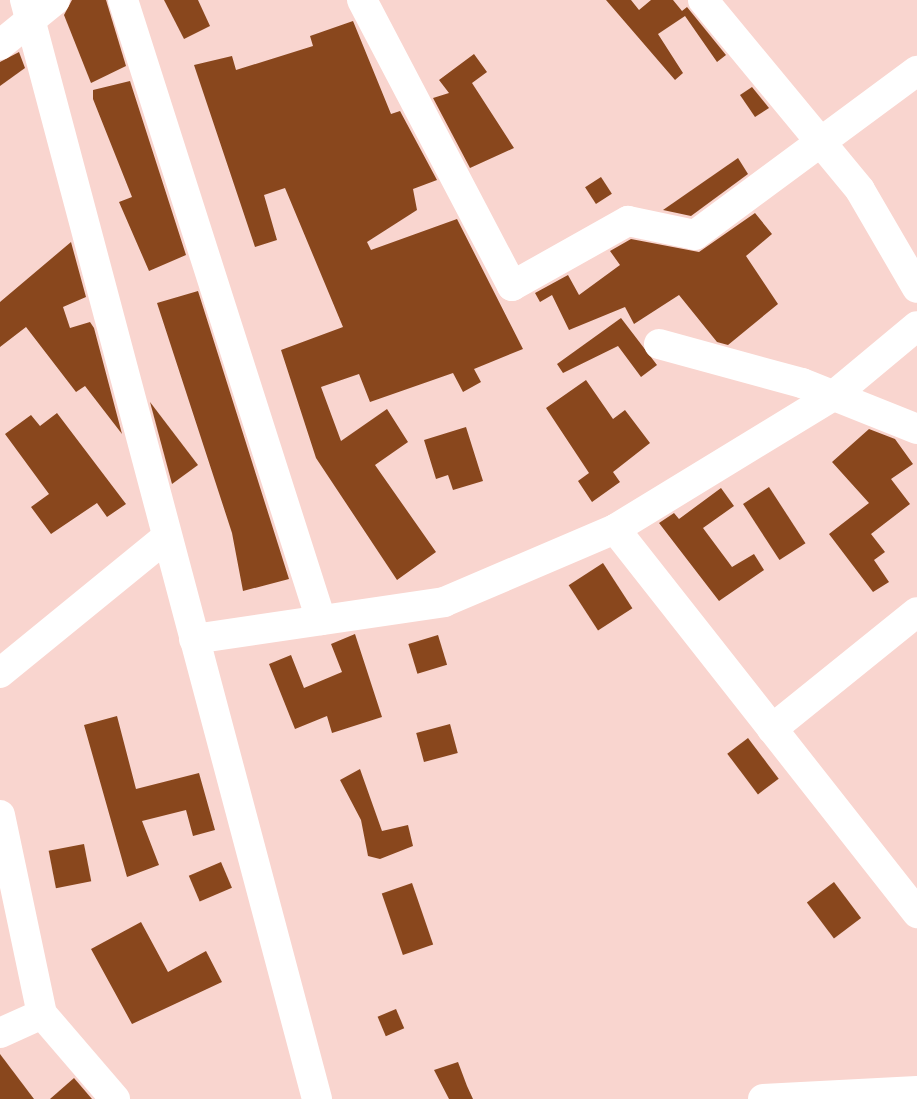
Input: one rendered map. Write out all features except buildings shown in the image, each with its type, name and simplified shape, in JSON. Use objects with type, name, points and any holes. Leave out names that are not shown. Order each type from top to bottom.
[{"type":"street","points":[[0,45],[23,7],[55,0]]},
{"type":"street","points":[[123,0],[321,620]]},
{"type":"street","points":[[362,0],[512,286],[628,221],[695,235],[917,71]]},
{"type":"street","points":[[703,0],[860,190],[917,288]]},
{"type":"street","points":[[23,7],[317,1099]]},
{"type":"street","points":[[194,639],[444,602],[615,529],[833,396],[917,326]]},
{"type":"street","points":[[659,344],[833,396],[917,429]]},
{"type":"street","points":[[615,529],[917,913]]},
{"type":"street","points":[[0,673],[167,537]]},
{"type":"street","points":[[772,729],[917,612]]},
{"type":"street","points":[[0,815],[42,1014],[115,1099]]},
{"type":"street","points":[[0,1033],[42,1014]]},
{"type":"street","points":[[763,1099],[917,1091]]}]
